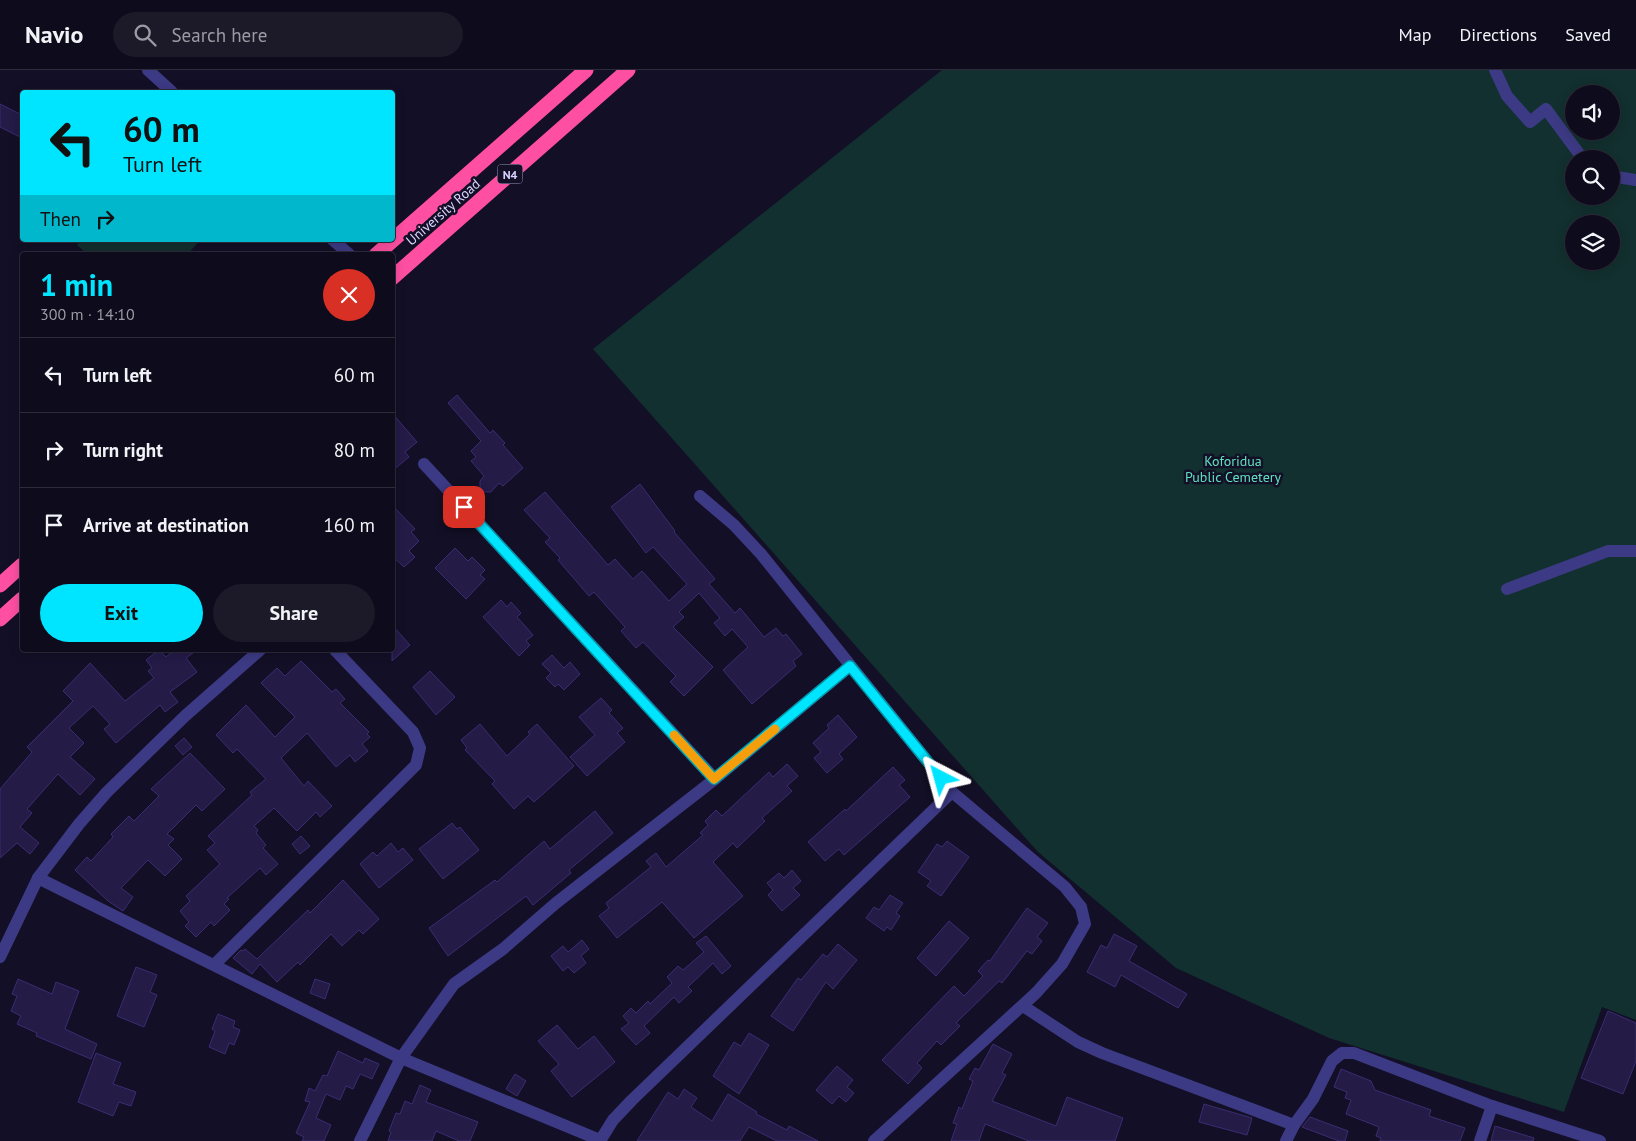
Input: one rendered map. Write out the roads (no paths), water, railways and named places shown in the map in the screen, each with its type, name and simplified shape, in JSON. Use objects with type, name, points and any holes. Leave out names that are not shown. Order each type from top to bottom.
[{"type":"highway","name":"University Road","points":[[395,238],[586,70]]},
{"type":"highway","name":"University Road","points":[[395,275],[628,70]]},
{"type":"highway","name":"University Road","points":[[379,252],[391,242]]},
{"type":"highway","points":[[0,585],[20,567]]},
{"type":"highway","points":[[0,619],[20,602]]},
{"type":"street","points":[[148,70],[170,90]]},
{"type":"street","points":[[1495,70],[1507,96],[1530,122],[1546,109],[1576,150]]},
{"type":"street","points":[[1620,177],[1636,180]]},
{"type":"street","points":[[335,242],[347,252]]},
{"type":"street","points":[[424,464],[714,779]]},
{"type":"street","points":[[700,496],[734,525],[761,554],[952,792],[1065,887],[1081,907],[1085,924],[1062,964],[1023,1006],[875,1141]]},
{"type":"street","points":[[1507,589],[1608,551],[1636,551]]},
{"type":"street","points":[[0,957],[38,878],[107,792],[185,716],[258,652]]},
{"type":"street","points":[[215,964],[416,765],[420,748],[413,732],[337,652]]},
{"type":"street","points":[[360,1141],[401,1058],[454,984],[503,948],[714,779],[850,666]]},
{"type":"street","points":[[38,878],[215,964],[401,1058],[600,1140],[613,1120],[632,1100],[952,792]]},
{"type":"street","points":[[1023,1006],[1078,1042],[1102,1054],[1294,1125]]},
{"type":"street","points":[[1286,1141],[1294,1125],[1313,1099],[1332,1061],[1342,1053],[1354,1053],[1492,1106],[1600,1141]]},
{"type":"street","points":[[1480,1141],[1492,1106]]},
{"type":"park label","name":"Koforidua Public Cemetery","points":[[1233,470]]}]
